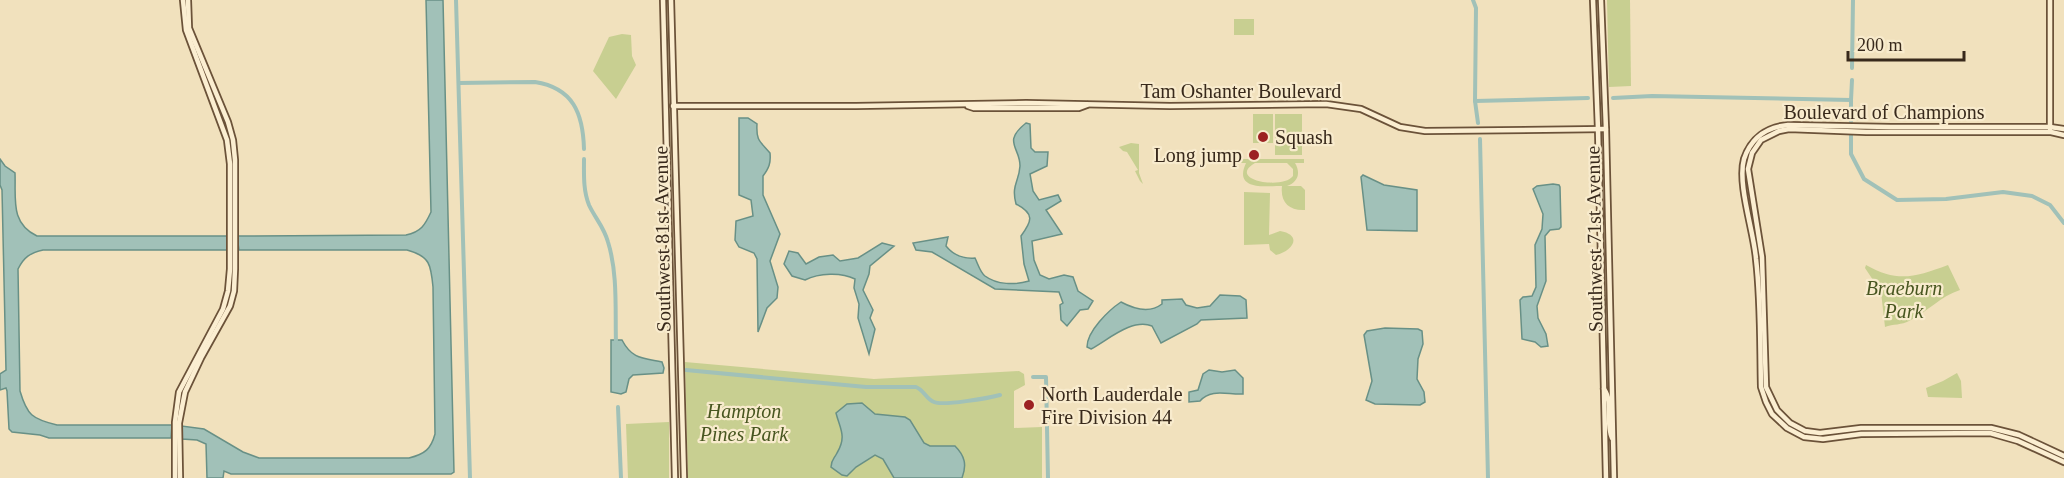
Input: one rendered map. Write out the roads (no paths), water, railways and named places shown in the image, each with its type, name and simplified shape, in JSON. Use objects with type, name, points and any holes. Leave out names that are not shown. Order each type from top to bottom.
[{"type":"street","points":[[175,478],[175,422],[179,392],[223,309],[230,270],[228,140],[186,30],[186,0]]},
{"type":"street","points":[[180,478],[179,423],[184,392],[230,306],[236,269],[233,140],[228,122],[189,28],[186,0]]},
{"type":"street","name":"Southwest 81st Avenue","points":[[663,0],[675,478]]},
{"type":"street","name":"Southwest 81st Avenue","points":[[671,0],[684,478]]},
{"type":"street","name":"Southwest 71st Avenue","points":[[1593,0],[1606,478]]},
{"type":"street","name":"Southwest 71st Avenue","points":[[1601,0],[1614,478]]},
{"type":"street","points":[[2049,131],[2050,0]]},
{"type":"street","name":"Tam Oshanter Boulevard","points":[[673,106],[965,105],[973,103],[1326,104],[1361,109],[1400,127],[1425,131],[1606,129]]},
{"type":"street","name":"Boulevard of Champions","points":[[1854,129],[1777,126],[1757,136],[1747,150],[1744,160],[1742,169],[1756,257],[1761,387],[1772,414],[1787,428],[1804,437],[1823,439],[1860,434],[1990,434],[2018,441],[2064,462]]},
{"type":"street","name":"Boulevard of Champions","points":[[2064,129],[2049,131],[1854,129],[1779,131],[1761,140],[1748,162],[1748,178],[1762,257],[1766,387],[1777,410],[1790,423],[1805,431],[1820,434],[1861,428],[1991,428],[2019,435],[2064,456]]},
{"type":"street","name":"Boulevard of Champions","points":[[2049,131],[2064,135]]},
{"type":"street","points":[[1600,196],[1608,213]]},
{"type":"street","points":[[1600,213],[1608,226]]},
{"type":"street","points":[[1602,316],[1606,381],[1612,389]]},
{"type":"street","points":[[1604,389],[1608,396],[1609,432],[1613,441]]},
{"type":"water","points":[[426,0],[443,0],[454,472],[451,474],[231,474],[224,471],[223,478],[207,478],[206,444],[197,440],[182,439],[182,426],[204,429],[243,452],[259,458],[409,458],[423,453],[431,444],[435,434],[433,287],[430,267],[425,259],[407,250],[239,250],[237,236],[406,235],[419,230],[424,224],[431,212]]},
{"type":"water","points":[[739,118],[748,118],[757,124],[758,137],[770,153],[769,165],[763,176],[763,195],[780,234],[770,261],[778,287],[777,298],[767,308],[758,332],[757,259],[754,253],[739,247],[735,240],[736,221],[753,216],[751,200],[739,195]]},
{"type":"water","points":[[1026,123],[1030,124],[1031,148],[1035,152],[1048,152],[1047,166],[1030,174],[1033,191],[1039,200],[1058,195],[1061,201],[1046,210],[1062,234],[1032,241],[1034,260],[1040,275],[1049,279],[1064,275],[1073,277],[1078,291],[1093,301],[1088,309],[1080,310],[1067,326],[1061,320],[1060,305],[1063,303],[1059,292],[995,289],[932,252],[916,250],[913,243],[948,237],[946,246],[952,252],[959,256],[975,258],[982,272],[990,279],[1006,283],[1029,281],[1024,264],[1021,236],[1030,218],[1026,211],[1016,204],[1014,192],[1020,166],[1014,140],[1015,135]]},
{"type":"water","points":[[0,159],[15,173],[15,201],[18,217],[28,231],[37,236],[228,236],[227,250],[43,250],[28,256],[18,269],[20,391],[28,411],[42,421],[57,425],[172,425],[171,438],[49,438],[12,432],[9,429],[7,391],[6,388],[0,390],[0,374],[6,370]]},
{"type":"water","points":[[1363,175],[1384,185],[1417,190],[1417,231],[1367,230],[1361,177]]},
{"type":"water","points":[[1553,184],[1560,187],[1561,227],[1550,230],[1545,236],[1546,281],[1537,306],[1538,318],[1546,334],[1548,346],[1541,347],[1535,342],[1522,339],[1520,300],[1523,297],[1532,296],[1536,287],[1535,245],[1542,229],[1543,214],[1533,189],[1537,186]]},
{"type":"water","points":[[882,243],[894,246],[870,266],[863,290],[873,310],[870,318],[875,329],[869,354],[858,318],[859,304],[854,288],[855,279],[830,274],[805,280],[792,276],[784,264],[789,251],[798,253],[806,264],[819,257],[833,255],[840,261],[858,258]]},
{"type":"water","points":[[1220,295],[1240,296],[1246,300],[1247,318],[1201,320],[1161,343],[1152,326],[1136,325],[1120,331],[1091,349],[1087,347],[1095,328],[1121,302],[1147,310],[1162,304],[1162,300],[1182,299],[1186,305],[1197,308],[1210,306]]},
{"type":"water","points":[[1385,328],[1422,331],[1423,344],[1418,359],[1417,379],[1424,392],[1425,402],[1420,405],[1375,404],[1366,400],[1372,381],[1364,335],[1367,331]]},
{"type":"water","points":[[611,340],[622,340],[638,357],[662,362],[663,373],[633,375],[629,379],[626,392],[621,394],[611,392]]},
{"type":"water","points":[[1209,370],[1222,372],[1235,370],[1243,378],[1243,394],[1214,393],[1200,401],[1189,402],[1189,392],[1198,390],[1203,374]]},
{"type":"water","points":[[862,403],[875,414],[905,417],[910,420],[924,443],[930,446],[955,446],[964,461],[962,478],[894,478],[883,459],[875,455],[856,467],[847,476],[831,467],[842,442],[841,428],[836,413],[847,404]]},
{"type":"waterway","points":[[456,0],[470,478]]},
{"type":"waterway","points":[[1473,0],[1476,8],[1475,101]]},
{"type":"waterway","points":[[1852,68],[1853,0]]},
{"type":"waterway","points":[[1851,100],[1852,80]]},
{"type":"waterway","points":[[459,83],[535,82],[559,90],[567,96],[578,114],[584,149]]},
{"type":"waterway","points":[[1613,98],[1652,96],[1851,100],[1851,122]]},
{"type":"waterway","points":[[1478,123],[1475,101],[1588,98]]},
{"type":"waterway","points":[[1851,134],[1851,154],[1864,179],[1897,200],[1946,199],[2003,192],[2032,196],[2050,205],[2064,223]]},
{"type":"waterway","points":[[1480,139],[1488,478]]},
{"type":"waterway","points":[[584,159],[587,199],[604,232],[611,254],[615,293],[616,344]]},
{"type":"waterway","points":[[686,370],[866,387],[916,387],[931,401],[939,403],[1000,395]]},
{"type":"waterway","points":[[1033,377],[1046,377],[1048,478]]},
{"type":"waterway","points":[[618,407],[621,478]]},
{"type":"place","name":"Squash","points":[[1263,137]]},
{"type":"place","name":"Long jump","points":[[1254,155]]},
{"type":"place","name":"North Lauderdale Fire Division 44","points":[[1029,405]]},
{"type":"park label","name":"Braeburn Park","points":[[1904,300]]},
{"type":"park label","name":"Hampton Pines Park","points":[[744,422]]}]
